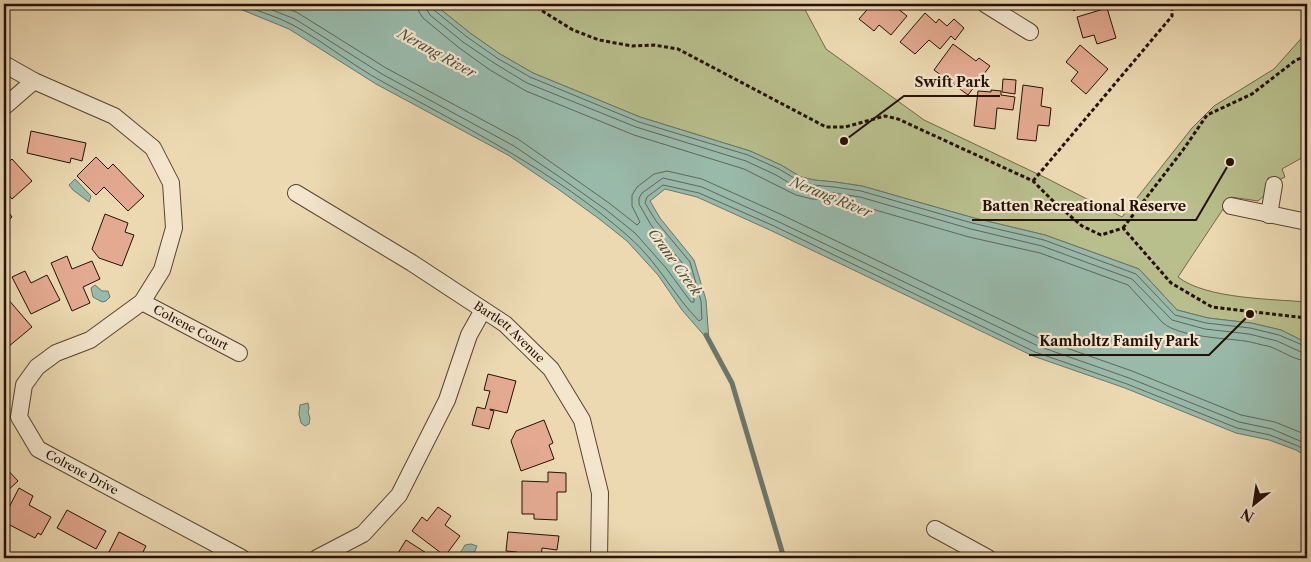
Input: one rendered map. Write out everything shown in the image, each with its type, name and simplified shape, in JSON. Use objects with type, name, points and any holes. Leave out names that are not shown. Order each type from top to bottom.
[{"type":"street","points":[[985,4],[1030,32]]},
{"type":"street","name":"Colrene Drive","points":[[4,64],[34,81],[114,116],[153,148],[171,183],[174,228],[162,270],[142,302],[90,340],[56,353],[37,367],[24,384],[19,417],[38,448],[242,558]]},
{"type":"street","points":[[4,107],[34,81]]},
{"type":"street","points":[[1269,215],[1274,185]]},
{"type":"street","name":"Bartlett Avenue","points":[[296,193],[412,263],[505,324],[550,369],[582,420],[600,493],[599,558]]},
{"type":"street","points":[[1231,206],[1307,222]]},
{"type":"street","name":"Colrene Court","points":[[142,302],[239,353]]},
{"type":"street","points":[[317,558],[362,534],[399,495],[447,400],[469,335],[483,310]]},
{"type":"street","points":[[935,528],[988,558]]},
{"type":"path","points":[[531,4],[573,30],[599,40],[632,46],[654,45],[678,49],[826,127],[845,127],[885,116],[898,119],[1033,181],[1082,226],[1101,235],[1123,228],[1183,150],[1207,115],[1252,94],[1296,60],[1307,56]]},
{"type":"path","points":[[1033,181],[1172,16],[1172,4]]},
{"type":"path","points":[[1123,228],[1171,282],[1212,306],[1307,318]]},
{"type":"green space","points":[[434,4],[802,4],[826,49],[924,120],[1046,178],[1122,217],[1192,128],[1214,106],[1274,69],[1307,32],[1307,155],[1282,169],[1285,177],[1281,179],[1268,178],[1265,195],[1258,201],[1231,197],[1178,277],[1205,290],[1222,294],[1258,299],[1307,302],[1307,343],[1281,330],[1251,323],[1208,318],[1177,310],[1139,269],[1045,235],[974,218],[862,186],[801,177],[781,165],[750,151],[640,117],[533,73],[500,54]]},
{"type":"water","name":"Nerang River","points":[[219,4],[434,4],[500,54],[533,73],[640,117],[750,151],[781,165],[801,177],[862,186],[974,218],[1045,235],[1139,269],[1177,310],[1208,318],[1251,323],[1281,330],[1307,343],[1307,457],[1296,450],[1269,440],[1236,433],[1125,388],[1033,356],[772,231],[697,197],[665,189],[650,201],[660,218],[694,260],[706,300],[709,341],[682,310],[658,275],[627,241],[558,189],[508,155],[376,84],[289,29],[235,7]]},
{"type":"water","points":[[75,179],[91,196],[89,202],[69,185]]},
{"type":"water","points":[[95,285],[102,291],[108,291],[110,297],[106,301],[102,302],[93,297],[91,288]]},
{"type":"water","points":[[308,403],[310,418],[309,424],[305,426],[301,423],[300,405]]},
{"type":"water","points":[[465,545],[477,546],[472,558],[458,558]]},
{"type":"building","points":[[872,4],[892,4],[907,16],[891,35],[879,25],[874,31],[859,19]]},
{"type":"building","points":[[1068,4],[1082,4],[1074,11]]},
{"type":"building","points":[[1107,8],[1116,38],[1097,44],[1094,35],[1083,38],[1077,17]]},
{"type":"building","points":[[925,13],[936,23],[939,19],[947,26],[954,19],[964,28],[955,40],[951,36],[940,49],[929,40],[915,54],[900,42]]},
{"type":"building","points":[[953,44],[976,61],[979,58],[990,66],[968,95],[934,70]]},
{"type":"building","points":[[1080,45],[1108,69],[1086,94],[1071,81],[1078,72],[1066,62]]},
{"type":"building","points":[[1003,79],[1016,80],[1015,94],[1002,92]]},
{"type":"building","points":[[1023,85],[1043,88],[1041,106],[1051,108],[1049,126],[1038,125],[1036,141],[1017,139]]},
{"type":"building","points":[[991,90],[1001,91],[1001,95],[1015,97],[1013,110],[997,108],[995,129],[974,126],[978,91],[991,92]]},
{"type":"building","points":[[31,131],[86,143],[82,161],[71,158],[70,163],[27,153]]},
{"type":"building","points":[[96,157],[108,169],[113,164],[144,196],[128,211],[104,187],[96,195],[77,176]]},
{"type":"building","points":[[12,159],[32,181],[12,199],[4,189],[4,166]]},
{"type":"building","points":[[4,206],[12,217],[4,224]]},
{"type":"building","points":[[105,214],[128,223],[125,232],[134,235],[122,266],[99,258],[92,249]]},
{"type":"building","points":[[67,256],[72,269],[92,261],[100,279],[83,287],[90,303],[72,311],[51,263]]},
{"type":"building","points":[[25,271],[31,283],[47,275],[60,300],[31,314],[12,277]]},
{"type":"building","points":[[7,298],[32,327],[8,347],[4,342],[4,300]]},
{"type":"building","points":[[488,374],[516,381],[507,413],[490,409],[494,411],[489,429],[472,425],[477,407],[485,409],[490,391],[484,390]]},
{"type":"building","points":[[544,420],[553,443],[549,445],[554,459],[521,471],[511,441],[516,431]]},
{"type":"building","points":[[4,466],[18,481],[4,494]]},
{"type":"building","points":[[548,472],[566,473],[566,492],[557,492],[557,520],[534,519],[534,514],[522,514],[522,481],[548,482]]},
{"type":"building","points":[[19,488],[33,496],[29,505],[51,517],[41,535],[38,533],[35,538],[4,522],[4,517]]},
{"type":"building","points":[[438,507],[451,516],[445,525],[460,536],[445,556],[412,531],[422,517],[427,521]]},
{"type":"building","points":[[67,510],[106,531],[96,549],[57,528]]},
{"type":"building","points":[[119,532],[146,546],[140,558],[106,558]]},
{"type":"building","points":[[508,532],[559,536],[557,550],[542,548],[541,558],[516,558],[517,552],[506,551]]},
{"type":"building","points":[[406,540],[434,558],[395,558]]},
{"type":"waterway","name":"Crane Creek","points":[[706,335],[732,383],[784,558]]},
{"type":"place","name":"Swift Park","points":[[844,141]]},
{"type":"place","name":"Batten Recreational Reserve","points":[[1230,162]]},
{"type":"place","name":"Kamholtz Family Park","points":[[1250,314]]}]
